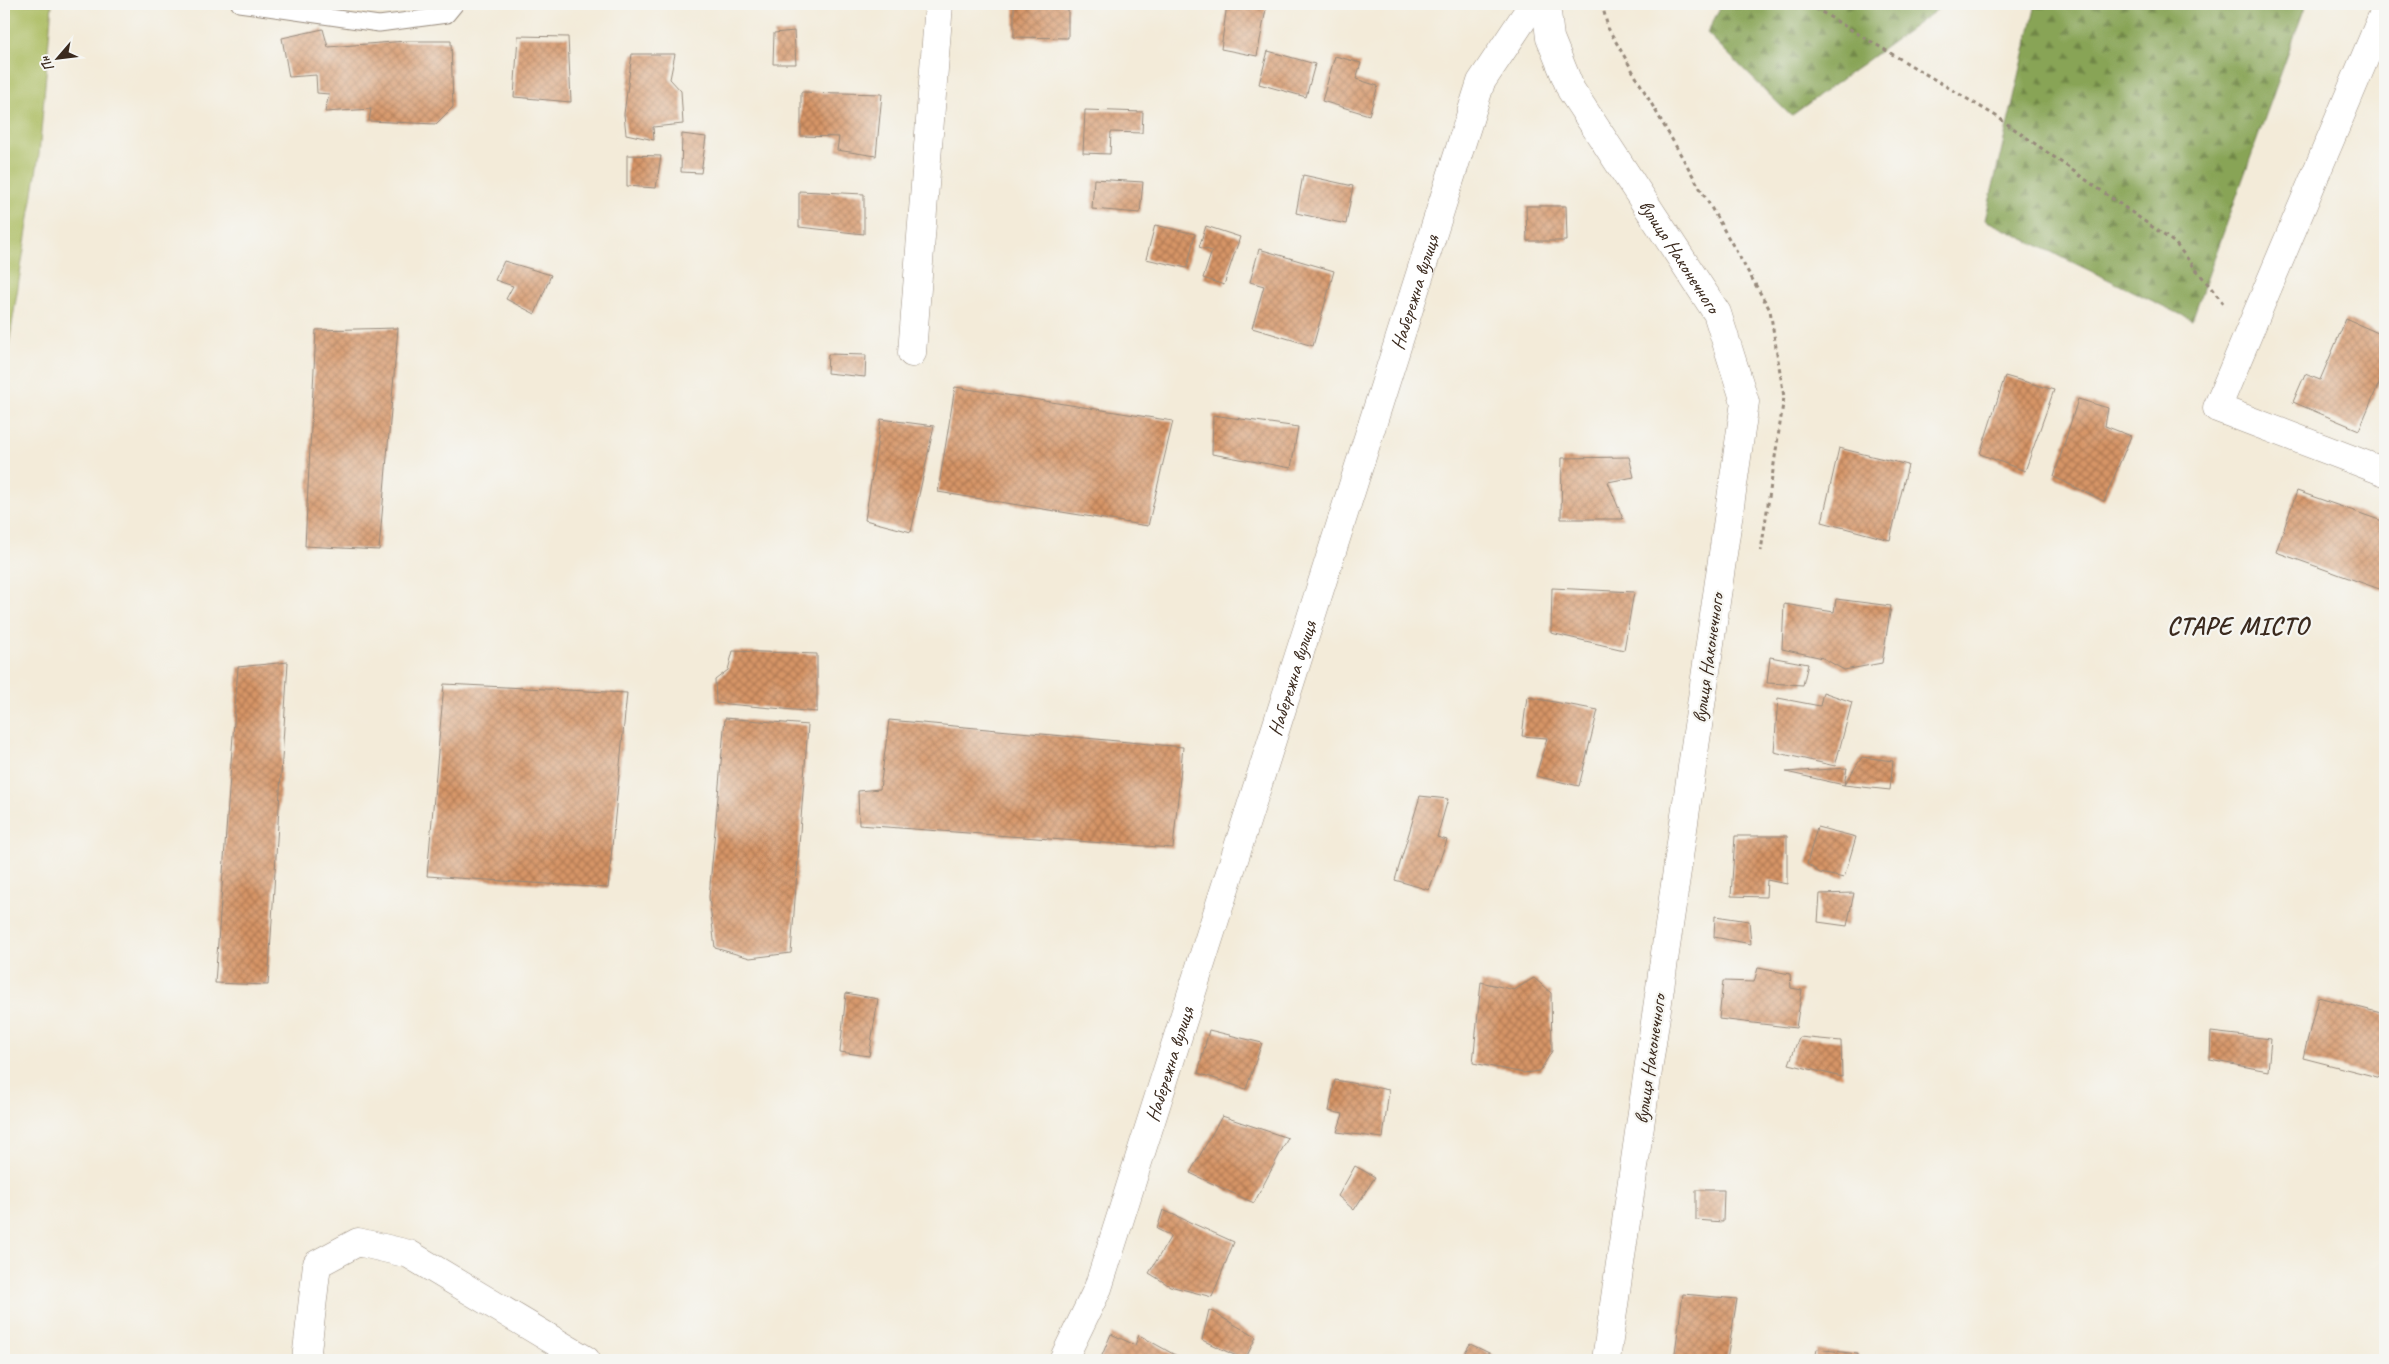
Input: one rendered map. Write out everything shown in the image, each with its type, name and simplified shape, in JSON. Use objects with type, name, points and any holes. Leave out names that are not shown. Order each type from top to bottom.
[{"type":"street","points":[[912,353],[939,4]]},
{"type":"street","name":"Набережна вулиця","points":[[1063,1360],[1098,1288],[1480,82],[1534,4]]},
{"type":"street","name":"вулиця Наконечного","points":[[1546,4],[1550,38],[1572,90],[1717,314],[1745,402],[1606,1360]]},
{"type":"street","points":[[2385,10],[2217,408],[2385,472]]},
{"type":"street","points":[[306,1360],[316,1264],[358,1242],[409,1254],[586,1360]]},
{"type":"lane","points":[[239,4],[379,24],[447,15],[456,4]]},
{"type":"path","points":[[1808,4],[1996,116],[2175,243],[2248,335]]},
{"type":"green space","points":[[4,4],[52,4],[39,155],[4,375]]},
{"type":"green space","points":[[1722,4],[1945,4],[1791,116],[1707,33]]},
{"type":"green space","points":[[2036,4],[2306,4],[2192,320],[1985,220]]},
{"type":"building","points":[[1014,4],[1068,4],[1068,38],[1014,37]]},
{"type":"building","points":[[1227,4],[1267,4],[1257,56],[1221,49]]},
{"type":"building","points":[[323,29],[328,47],[406,41],[451,41],[453,107],[436,124],[369,121],[371,109],[325,112],[329,94],[317,93],[316,75],[289,77],[282,38]]},
{"type":"building","points":[[794,31],[796,64],[773,64],[774,33]]},
{"type":"building","points":[[518,36],[568,37],[571,102],[514,97]]},
{"type":"building","points":[[1268,51],[1315,64],[1306,97],[1259,84]]},
{"type":"building","points":[[632,54],[675,54],[670,79],[681,91],[683,124],[653,127],[654,140],[626,134],[624,114]]},
{"type":"building","points":[[1335,56],[1361,63],[1356,79],[1378,86],[1369,115],[1322,101]]},
{"type":"building","points":[[801,92],[882,94],[876,156],[837,150],[839,137],[801,136]]},
{"type":"building","points":[[1085,110],[1143,112],[1142,133],[1111,132],[1110,154],[1083,153]]},
{"type":"building","points":[[682,134],[706,137],[701,173],[681,172]]},
{"type":"building","points":[[627,155],[661,156],[656,188],[627,186]]},
{"type":"building","points":[[1303,175],[1353,186],[1346,224],[1296,213]]},
{"type":"building","points":[[1094,179],[1143,182],[1140,213],[1092,209]]},
{"type":"building","points":[[799,191],[864,194],[864,234],[799,227]]},
{"type":"building","points":[[1526,206],[1566,206],[1567,241],[1527,241]]},
{"type":"building","points":[[1155,225],[1195,234],[1187,268],[1146,259]]},
{"type":"building","points":[[1206,226],[1240,237],[1224,285],[1203,278],[1212,251],[1199,247]]},
{"type":"building","points":[[1259,249],[1334,271],[1313,346],[1252,328],[1264,286],[1250,282]]},
{"type":"building","points":[[504,261],[551,275],[535,314],[506,299],[513,286],[495,280]]},
{"type":"building","points":[[2346,319],[2385,336],[2385,369],[2359,430],[2293,402],[2305,374],[2320,380]]},
{"type":"building","points":[[398,328],[379,550],[305,546],[316,330]]},
{"type":"building","points":[[828,354],[866,355],[865,377],[827,373]]},
{"type":"building","points":[[2005,376],[2054,390],[2025,471],[1980,454]]},
{"type":"building","points":[[955,387],[1173,421],[1148,526],[938,492]]},
{"type":"building","points":[[2078,399],[2108,408],[2105,426],[2131,436],[2104,501],[2054,477]]},
{"type":"building","points":[[1213,415],[1298,427],[1291,468],[1212,454]]},
{"type":"building","points":[[881,419],[934,426],[911,532],[865,520]]},
{"type":"building","points":[[1839,448],[1908,465],[1890,540],[1822,522]]},
{"type":"building","points":[[1629,457],[1634,477],[1608,482],[1623,519],[1561,519],[1562,458]]},
{"type":"building","points":[[2297,491],[2385,522],[2385,591],[2276,552]]},
{"type":"building","points":[[1552,588],[1634,592],[1624,650],[1551,633]]},
{"type":"building","points":[[1836,599],[1891,606],[1882,663],[1844,670],[1823,658],[1782,649],[1784,604],[1834,612]]},
{"type":"building","points":[[733,651],[817,654],[817,712],[716,703],[715,680],[728,670]]},
{"type":"building","points":[[1770,657],[1808,664],[1803,685],[1767,683]]},
{"type":"building","points":[[288,662],[268,985],[215,983],[238,667]]},
{"type":"building","points":[[444,684],[627,693],[608,888],[427,876]]},
{"type":"building","points":[[1823,692],[1852,702],[1835,766],[1774,752],[1778,698],[1820,706]]},
{"type":"building","points":[[1527,697],[1598,710],[1579,786],[1536,776],[1547,738],[1522,736]]},
{"type":"building","points":[[725,718],[808,725],[791,953],[750,958],[715,948],[709,897]]},
{"type":"building","points":[[889,720],[1183,747],[1173,848],[859,825],[858,791],[880,789]]},
{"type":"building","points":[[1862,757],[1893,761],[1890,790],[1844,785]]},
{"type":"building","points":[[1847,768],[1844,785],[1786,772]]},
{"type":"building","points":[[1420,796],[1448,799],[1437,837],[1447,840],[1429,890],[1395,880]]},
{"type":"building","points":[[1817,827],[1856,837],[1844,878],[1820,873],[1807,864]]},
{"type":"building","points":[[1735,836],[1787,836],[1787,884],[1767,880],[1766,897],[1731,896]]},
{"type":"building","points":[[1854,893],[1847,926],[1818,922],[1820,894]]},
{"type":"building","points":[[1715,916],[1749,921],[1751,944],[1714,937]]},
{"type":"building","points":[[1758,968],[1790,974],[1791,988],[1802,990],[1796,1028],[1719,1019],[1723,981],[1754,982]]},
{"type":"building","points":[[1534,978],[1551,993],[1552,1051],[1540,1071],[1524,1073],[1473,1063],[1481,982],[1514,990]]},
{"type":"building","points":[[846,993],[878,999],[869,1056],[840,1052]]},
{"type":"building","points":[[2318,997],[2385,1014],[2385,1079],[2303,1058]]},
{"type":"building","points":[[1209,1030],[1262,1043],[1246,1089],[1198,1073]]},
{"type":"building","points":[[2211,1032],[2271,1039],[2268,1071],[2210,1060]]},
{"type":"building","points":[[1799,1037],[1841,1041],[1842,1077],[1789,1064]]},
{"type":"building","points":[[1335,1080],[1389,1090],[1383,1138],[1337,1132],[1343,1114],[1329,1111]]},
{"type":"building","points":[[1222,1116],[1288,1138],[1254,1203],[1190,1173]]},
{"type":"building","points":[[1355,1166],[1375,1177],[1354,1210],[1338,1196]]},
{"type":"building","points":[[1696,1190],[1724,1190],[1723,1222],[1696,1220]]},
{"type":"building","points":[[1163,1210],[1234,1242],[1212,1297],[1170,1286],[1149,1273],[1171,1236],[1157,1229]]},
{"type":"building","points":[[1683,1294],[1737,1299],[1727,1360],[1674,1360]]},
{"type":"building","points":[[1209,1310],[1256,1337],[1245,1360],[1202,1340]]},
{"type":"building","points":[[1111,1334],[1135,1345],[1139,1335],[1184,1360],[1100,1360]]},
{"type":"building","points":[[1470,1344],[1502,1359],[1460,1360]]},
{"type":"building","points":[[1817,1349],[1858,1354],[1857,1360],[1815,1360]]},
{"type":"district","name":"СТАРЕ МІСТО","points":[[2238,626]]}]
